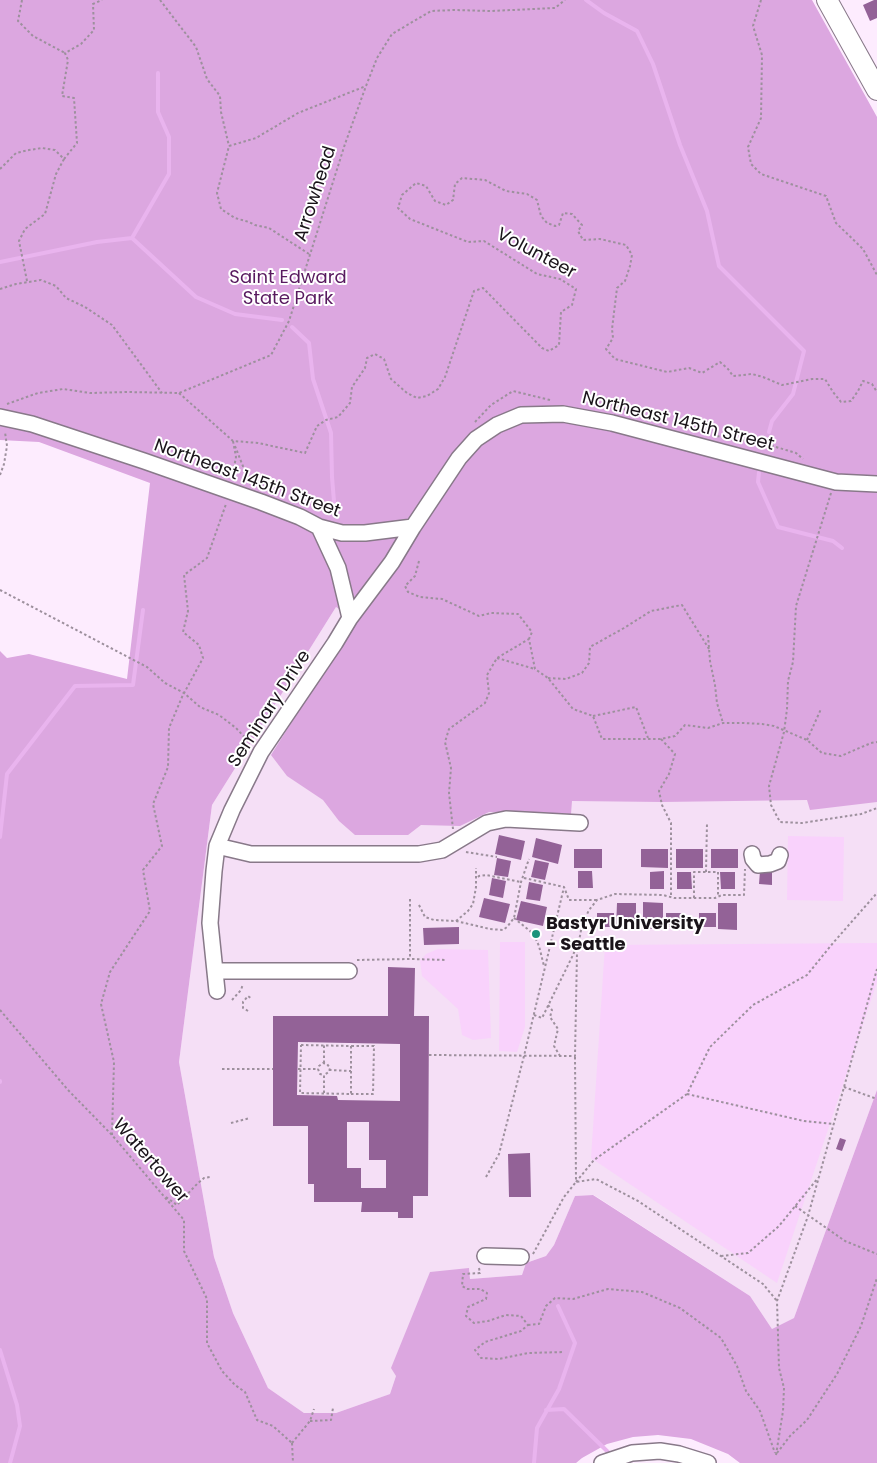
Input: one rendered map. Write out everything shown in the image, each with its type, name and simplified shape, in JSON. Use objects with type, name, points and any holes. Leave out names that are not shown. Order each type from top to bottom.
[{"type":"main road","points":[[827,0],[875,81]]},
{"type":"street","name":"Northeast 145th Street","points":[[2,422],[32,424],[234,483],[319,527],[342,533],[366,533],[413,527],[459,458],[476,439],[497,425],[521,415],[563,414],[612,423],[836,482],[877,484]]},
{"type":"street","points":[[319,527],[338,568],[350,618]]},
{"type":"street","name":"Seminary Drive","points":[[217,991],[210,923],[217,846],[232,810],[261,752],[350,618],[392,562],[413,527]]},
{"type":"street","points":[[217,846],[251,854],[419,854],[442,850],[487,822],[506,819],[580,823]]},
{"type":"street","points":[[752,857],[758,865],[778,861],[780,855]]},
{"type":"street","points":[[216,970],[349,970]]},
{"type":"street","points":[[482,1261],[521,1257]]},
{"type":"street","points":[[602,1463],[632,1453],[660,1452],[680,1454],[708,1463]]},
{"type":"path","points":[[22,0],[18,21],[33,36],[66,53],[68,60],[62,96],[74,98],[77,143],[64,159],[56,174],[45,214],[25,229],[20,241],[28,282]]},
{"type":"path","points":[[66,53],[81,44],[94,30],[93,4],[102,0]]},
{"type":"path","points":[[160,0],[196,47],[207,79],[220,96],[221,112],[229,148],[217,193],[221,209],[235,218],[255,226],[269,228],[310,255]]},
{"type":"path","name":"Arrowhead","points":[[0,407],[38,393],[63,389],[90,393],[178,393],[270,355],[289,321],[345,144],[366,86],[377,58],[392,34],[431,12],[554,8],[565,0]]},
{"type":"path","points":[[761,0],[753,26],[762,55],[760,118],[748,146],[751,164],[761,174],[826,196],[836,223],[863,250],[877,275]]},
{"type":"path","points":[[229,148],[229,146],[256,138],[298,113],[366,86]]},
{"type":"path","points":[[0,168],[16,153],[42,148],[55,150],[64,159]]},
{"type":"path","name":"Volunteer","points":[[233,442],[258,443],[305,453],[317,426],[326,420],[338,417],[350,403],[352,388],[364,368],[367,358],[375,354],[384,359],[391,379],[407,394],[417,398],[432,393],[438,389],[445,377],[474,292],[483,288],[542,348],[549,351],[559,345],[561,312],[572,305],[576,289],[560,279],[537,274],[484,241],[468,242],[410,219],[398,208],[402,194],[416,182],[426,186],[435,202],[446,205],[453,200],[455,184],[462,178],[485,180],[506,191],[527,194],[537,200],[541,216],[547,223],[554,226],[559,225],[563,212],[572,214],[582,225],[578,232],[583,240],[600,239],[626,245],[632,255],[630,266],[625,281],[617,288],[612,329],[613,338],[606,349],[615,359],[667,372],[689,368],[702,373],[720,362],[733,376],[752,374],[782,385],[804,380],[825,379],[842,402],[851,401],[862,381],[872,384],[877,392]]},
{"type":"path","points":[[0,289],[41,280],[56,286],[66,298],[85,307],[112,325],[162,393]]},
{"type":"path","points":[[471,427],[491,404],[513,391],[555,402]]},
{"type":"path","points":[[178,393],[233,442],[251,487],[245,484]]},
{"type":"path","points":[[591,406],[611,405],[656,420]]},
{"type":"path","points":[[0,474],[7,446],[2,422]]},
{"type":"path","points":[[709,435],[766,444],[796,453],[807,462]]},
{"type":"path","points":[[112,1135],[114,1062],[101,1004],[110,972],[150,911],[143,870],[162,846],[153,804],[168,767],[169,728],[184,693],[203,658],[199,645],[183,632],[188,611],[184,575],[207,558],[234,483],[236,457],[233,442]]},
{"type":"path","points":[[225,475],[234,483]]},
{"type":"path","points":[[836,482],[796,606],[793,662],[788,681],[788,708],[784,732],[769,786],[771,805],[780,822],[810,822],[861,814],[877,808]]},
{"type":"path","points":[[419,561],[416,576],[405,586],[408,592],[420,597],[442,599],[479,616],[490,613],[518,614],[532,632],[529,639],[535,669]]},
{"type":"path","points":[[0,590],[147,667],[166,683],[184,693],[200,707],[219,715],[261,752]]},
{"type":"path","points":[[548,678],[566,679],[582,673],[589,663],[590,647],[651,611],[682,605],[709,649]]},
{"type":"path","points":[[708,635],[717,703],[723,723]]},
{"type":"path","points":[[497,857],[467,853],[462,850],[457,842],[449,793],[451,768],[445,742],[449,729],[485,704],[489,693],[487,675],[497,658],[529,639]]},
{"type":"path","points":[[497,658],[535,669],[548,678],[573,708],[592,716],[636,707],[648,738]]},
{"type":"path","points":[[807,740],[821,710]]},
{"type":"path","points":[[592,716],[602,739],[661,739],[675,736],[685,725],[708,728],[723,723],[774,726],[784,732],[807,740],[822,753],[842,756],[877,742]]},
{"type":"path","points":[[661,739],[674,754],[669,774],[660,791],[662,805],[671,823],[671,897]]},
{"type":"path","points":[[706,872],[707,823]]},
{"type":"path","points":[[564,887],[569,900],[596,900],[615,894],[694,898],[715,898],[722,895],[744,896],[744,871],[752,857]]},
{"type":"path","points":[[419,905],[425,916],[434,920],[456,921],[498,930],[507,927],[514,918],[521,882],[524,878],[529,858]]},
{"type":"path","points":[[456,921],[473,904],[477,881],[476,868]]},
{"type":"path","points":[[694,898],[694,872],[718,872],[718,897]]},
{"type":"path","points":[[477,881],[479,876],[486,875],[521,882]]},
{"type":"path","points":[[524,878],[564,887]]},
{"type":"path","points":[[486,1177],[499,1154],[564,887]]},
{"type":"path","points":[[521,1257],[534,1254],[564,1197],[594,1160],[687,1094],[710,1047],[753,1005],[807,975],[877,893]]},
{"type":"path","points":[[410,899],[410,959]]},
{"type":"path","points":[[534,1015],[542,1018],[573,955],[589,910],[596,900]]},
{"type":"path","points":[[514,918],[530,931],[535,938],[545,969]]},
{"type":"path","points":[[576,1182],[575,1056],[579,937]]},
{"type":"path","points":[[364,961],[447,960]]},
{"type":"path","points":[[776,1455],[783,1411],[784,1388],[779,1368],[777,1302],[808,1216],[877,969]]},
{"type":"path","points":[[232,1000],[241,990],[245,980]]},
{"type":"path","points":[[248,1011],[243,1008],[243,1002],[248,996],[252,999]]},
{"type":"path","points":[[548,1005],[552,1010],[550,1017],[558,1029],[554,1046],[560,1056]]},
{"type":"path","name":"Watertower","points":[[0,1010],[68,1090],[112,1135],[184,1220],[184,1251],[207,1299],[207,1343],[222,1371],[235,1385],[246,1392],[257,1420],[273,1426],[292,1443]]},
{"type":"path","points":[[301,1045],[351,1046],[374,1046],[373,1094],[300,1093],[301,1045]]},
{"type":"path","points":[[324,1046],[324,1063]]},
{"type":"path","points":[[351,1046],[351,1094]]},
{"type":"path","points":[[429,1055],[575,1056]]},
{"type":"path","points":[[318,1070],[319,1066],[324,1063]]},
{"type":"path","points":[[324,1063],[328,1065],[329,1070]]},
{"type":"path","points":[[222,1069],[273,1069]]},
{"type":"path","points":[[299,1069],[318,1070],[320,1074],[324,1075]]},
{"type":"path","points":[[324,1094],[324,1075],[329,1070],[351,1071]]},
{"type":"path","points":[[844,1086],[877,1099]]},
{"type":"path","points":[[687,1094],[804,1120],[833,1124]]},
{"type":"path","points":[[231,1123],[250,1118]]},
{"type":"path","points":[[721,1256],[748,1253],[778,1226],[819,1176]]},
{"type":"path","points":[[177,1205],[204,1178],[210,1177]]},
{"type":"path","points":[[576,1182],[596,1179],[638,1201],[763,1284],[777,1302]]},
{"type":"path","points":[[162,1194],[177,1205],[178,1213]]},
{"type":"path","points":[[795,1206],[845,1240],[877,1254]]},
{"type":"path","points":[[482,1261],[480,1273],[463,1274],[462,1286],[467,1289],[480,1288],[487,1293],[486,1299],[468,1307],[466,1316],[474,1323],[506,1315],[521,1316],[528,1324]]},
{"type":"path","points":[[776,1455],[790,1436],[807,1420],[836,1374],[860,1326],[877,1278]]},
{"type":"path","points":[[564,1352],[528,1353],[498,1359],[481,1358],[475,1350],[484,1342],[521,1331],[528,1324],[539,1324],[546,1306],[555,1298],[573,1299],[608,1289],[642,1292],[680,1308],[721,1338],[737,1366],[746,1391],[760,1411],[776,1455]]},
{"type":"path","points":[[310,1421],[331,1420],[333,1408]]},
{"type":"path","points":[[292,1463],[292,1443],[310,1421],[314,1409]]},
{"type":"shaded area","name":"Bastyr University - Seattle","points":[[877,533],[877,1090],[794,1318],[772,1329],[750,1296],[594,1195],[575,1196],[554,1245],[546,1256],[526,1263],[522,1275],[470,1279],[469,1268],[396,1376],[390,1394],[336,1413],[304,1413],[268,1388],[233,1313],[214,1257],[179,1062],[212,805],[336,607],[395,645]]},
{"type":"shaded area","points":[[788,836],[844,837],[843,901],[787,900]]},
{"type":"shaded area","points":[[500,942],[525,942],[525,1027],[517,1052],[499,1051]]},
{"type":"shaded area","points":[[877,943],[877,982],[777,1283],[591,1158],[605,945]]},
{"type":"shaded area","points":[[438,949],[488,950],[491,1038],[473,1040],[462,1035],[458,1009],[422,976],[420,961],[426,954]]},
{"type":"green space","name":"Saint Edward State Park","points":[[0,0],[812,0],[877,117],[877,802],[810,810],[807,800],[572,801],[571,814],[489,812],[460,826],[421,825],[408,835],[355,835],[339,821],[323,800],[287,776],[271,755],[356,620],[336,607],[212,805],[179,1062],[214,1257],[233,1313],[268,1388],[304,1413],[336,1413],[390,1394],[396,1376],[391,1368],[430,1272],[469,1268],[470,1279],[522,1275],[526,1263],[546,1256],[554,1245],[575,1196],[593,1195],[750,1296],[772,1329],[794,1318],[877,1090],[877,1463],[740,1463],[728,1454],[691,1439],[658,1435],[633,1437],[607,1444],[576,1463],[0,1463],[0,651],[7,658],[29,654],[127,679],[150,483],[39,442],[0,440]]},
{"type":"building","points":[[877,0],[877,18],[870,21],[863,5]]},
{"type":"building","points":[[499,835],[525,841],[521,860],[495,854]]},
{"type":"building","points":[[536,838],[562,845],[558,864],[532,857]]},
{"type":"building","points":[[574,849],[602,849],[602,868],[574,868]]},
{"type":"building","points":[[641,849],[668,849],[668,868],[641,867]]},
{"type":"building","points":[[676,849],[703,849],[703,868],[676,868]]},
{"type":"building","points":[[711,849],[738,849],[738,868],[711,868]]},
{"type":"building","points":[[497,858],[511,861],[508,877],[494,875]]},
{"type":"building","points":[[535,860],[549,863],[545,880],[531,877]]},
{"type":"building","points":[[578,871],[592,871],[593,888],[578,888]]},
{"type":"building","points":[[664,871],[664,889],[650,889],[650,872]]},
{"type":"building","points":[[760,871],[772,871],[772,885],[759,884]]},
{"type":"building","points":[[677,872],[691,872],[692,889],[677,889]]},
{"type":"building","points":[[720,872],[735,872],[735,889],[721,889]]},
{"type":"building","points":[[492,878],[506,881],[503,898],[489,895]]},
{"type":"building","points":[[529,882],[543,885],[540,901],[526,899]]},
{"type":"building","points":[[484,898],[510,904],[505,923],[479,917]]},
{"type":"building","points":[[521,901],[547,907],[543,926],[516,920]]},
{"type":"building","points":[[643,902],[663,903],[663,929],[643,929]]},
{"type":"building","points":[[617,903],[636,903],[636,929],[616,929]]},
{"type":"building","points":[[718,903],[737,903],[737,930],[718,929]]},
{"type":"building","points":[[597,913],[614,913],[614,927],[597,927]]},
{"type":"building","points":[[666,913],[684,913],[683,927],[666,927]]},
{"type":"building","points":[[699,913],[716,913],[716,927],[699,927]]},
{"type":"building","points":[[459,927],[459,944],[424,945],[423,928]]},
{"type":"building","points":[[388,967],[415,968],[414,1016],[429,1016],[428,1196],[413,1196],[413,1218],[398,1218],[398,1212],[361,1212],[362,1202],[314,1202],[314,1184],[308,1184],[308,1126],[273,1126],[273,1016],[388,1016]],"holes":[[[298,1042],[400,1044],[400,1101],[338,1100],[337,1096],[297,1095]],[[347,1122],[369,1122],[369,1160],[386,1160],[386,1188],[361,1188],[361,1168],[347,1168]]]},
{"type":"building","points":[[840,1138],[846,1140],[842,1151],[836,1149]]},
{"type":"building","points":[[530,1153],[531,1197],[509,1197],[508,1154]]},
{"type":"waterway","points":[[586,0],[604,13],[637,31],[653,64],[680,145],[707,211],[719,266],[804,351],[793,394],[772,421],[769,432]]},
{"type":"waterway","points":[[132,238],[169,174],[169,137],[158,112],[158,73]]},
{"type":"waterway","points":[[0,262],[97,242],[132,238],[196,297],[235,314],[282,320]]},
{"type":"waterway","points":[[292,327],[309,343],[313,379],[331,433],[335,514]]},
{"type":"waterway","points":[[759,472],[758,482],[778,527],[833,541],[842,548]]},
{"type":"waterway","points":[[0,837],[7,774],[75,686],[133,685],[143,610]]},
{"type":"waterway","points":[[534,1463],[537,1428],[559,1389],[575,1343],[558,1306]]},
{"type":"waterway","points":[[0,1350],[17,1405],[20,1426],[10,1463]]},
{"type":"waterway","points":[[546,1410],[564,1409],[608,1452]]},
{"type":"place","name":"Bastyr University - Seattle","points":[[536,934]]}]
